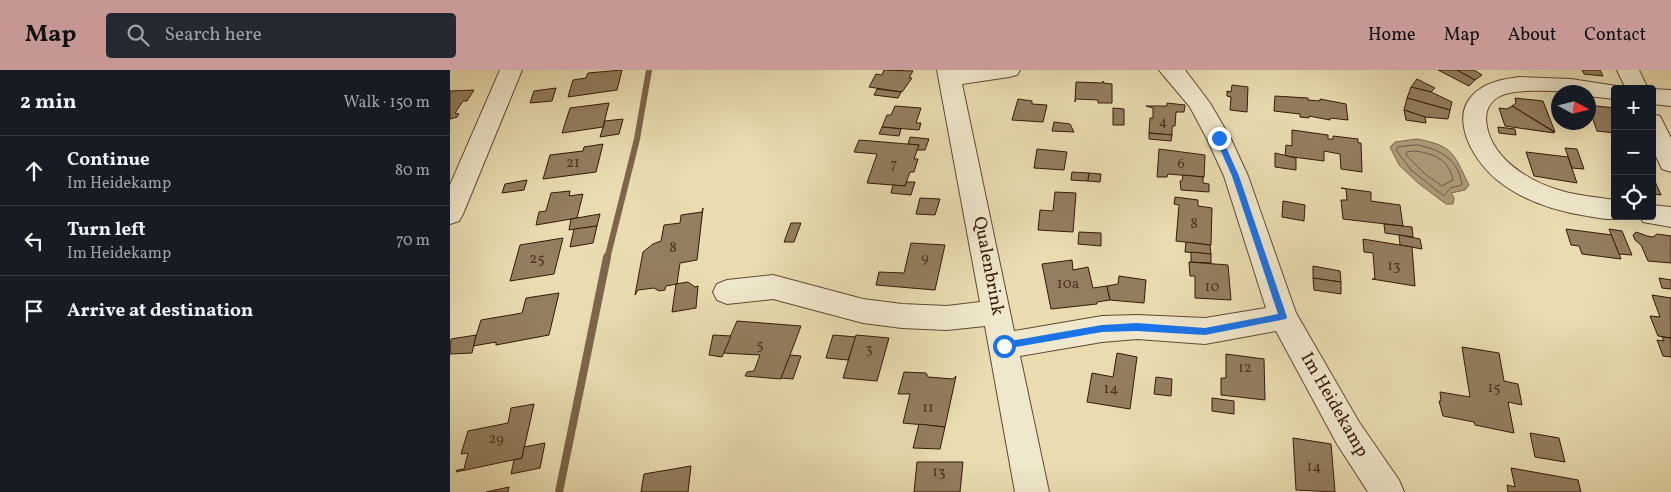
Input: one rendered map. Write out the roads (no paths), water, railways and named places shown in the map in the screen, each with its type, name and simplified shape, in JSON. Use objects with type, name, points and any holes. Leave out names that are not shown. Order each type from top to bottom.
[{"type":"street","points":[[450,214],[455,189],[511,70]]},
{"type":"street","points":[[949,74],[1009,70]]},
{"type":"street","name":"Im Heidekamp","points":[[1170,70],[1177,75],[1199,103],[1219,138],[1236,176],[1283,317],[1348,433],[1387,492]]},
{"type":"street","points":[[1628,70],[1635,85]]},
{"type":"street","name":"Qualenbrink","points":[[949,74],[1032,492]]},
{"type":"street","points":[[1611,92],[1554,86],[1518,85],[1495,89],[1477,102],[1474,116],[1476,136],[1490,160],[1517,182],[1562,201],[1611,209]]},
{"type":"street","points":[[1656,96],[1671,98]]},
{"type":"street","points":[[1656,130],[1671,163]]},
{"type":"street","points":[[1656,215],[1671,217]]},
{"type":"street","points":[[727,292],[773,287],[863,311],[902,316],[946,318],[997,312]]},
{"type":"street","points":[[1004,346],[1102,329],[1137,327],[1205,331],[1283,317]]},
{"type":"water","points":[[1417,139],[1445,148],[1459,165],[1469,185],[1465,190],[1451,193],[1454,198],[1453,204],[1446,204],[1418,183],[1399,165],[1390,147],[1395,142]]},
{"type":"waterway","points":[[607,259],[637,139],[649,70]]},
{"type":"waterway","points":[[559,492],[607,257]]}]
